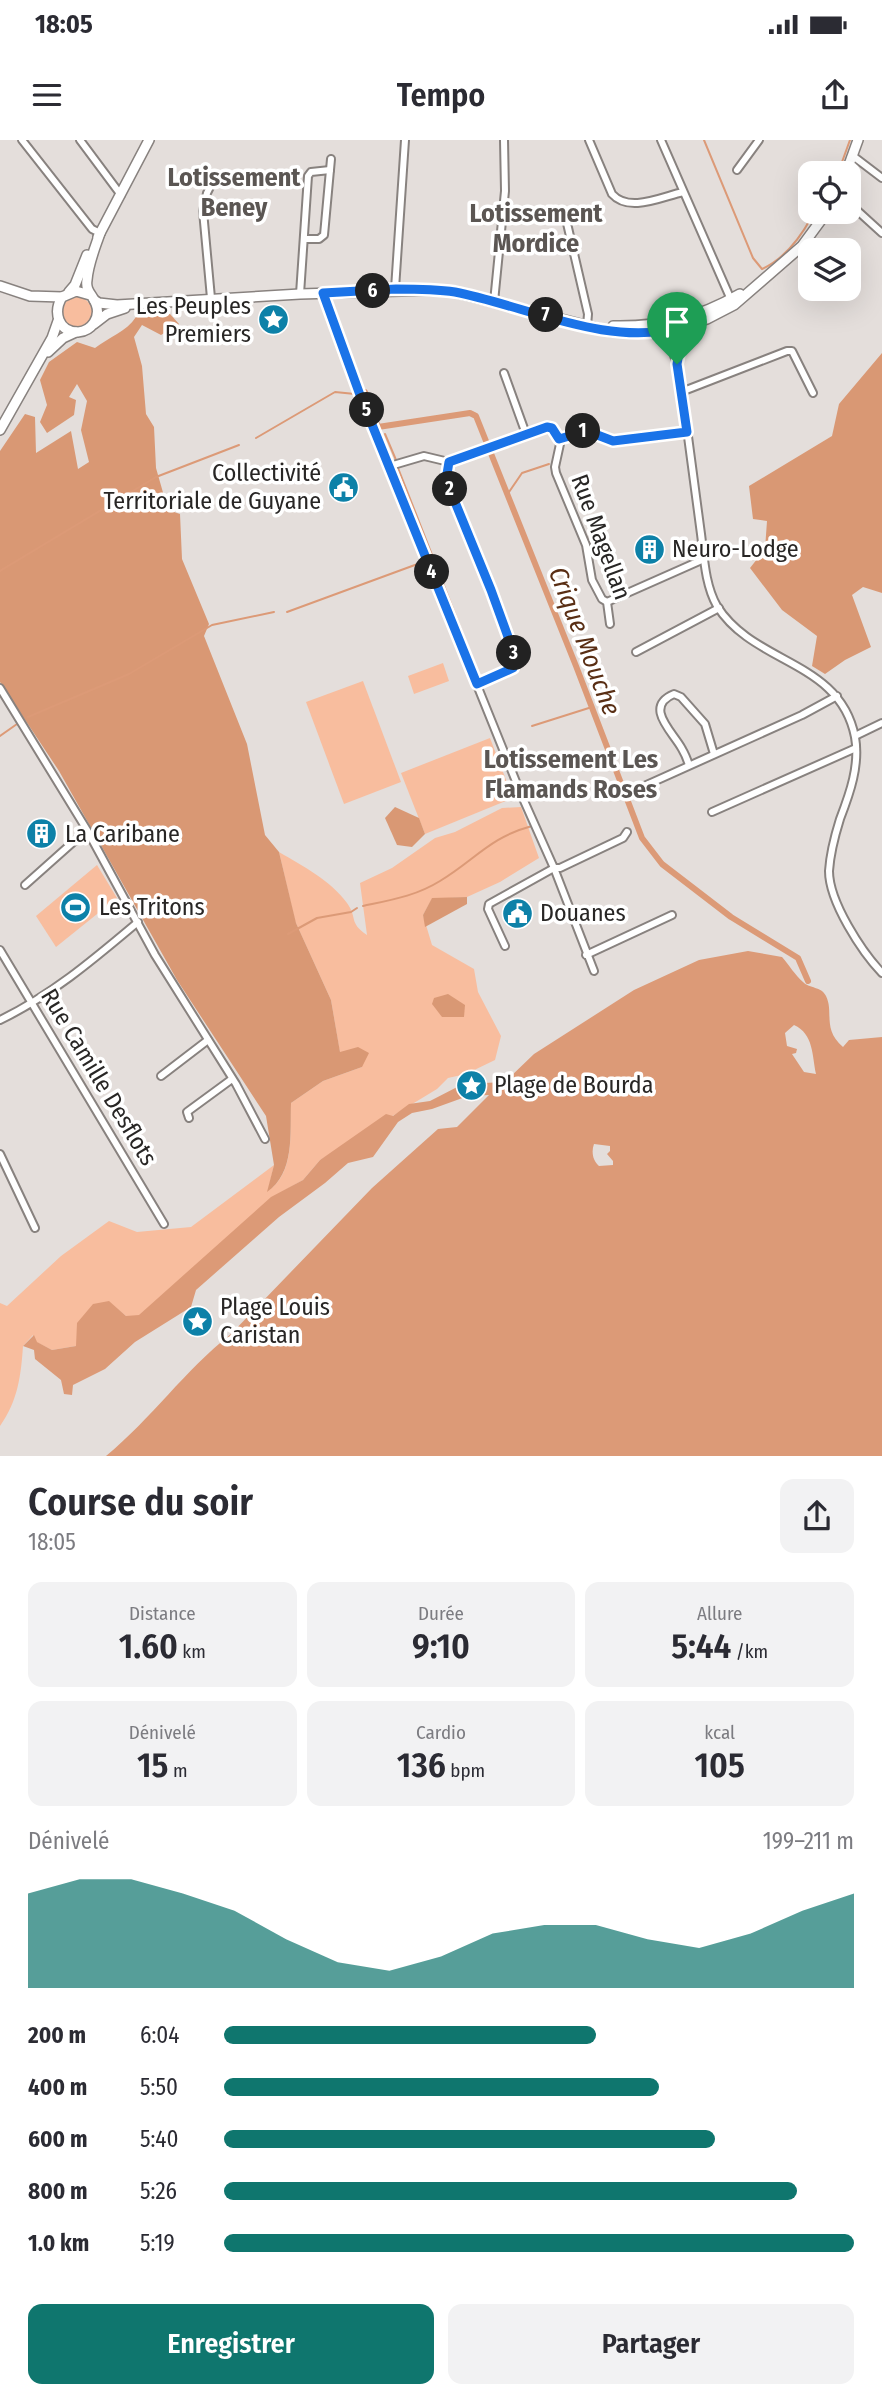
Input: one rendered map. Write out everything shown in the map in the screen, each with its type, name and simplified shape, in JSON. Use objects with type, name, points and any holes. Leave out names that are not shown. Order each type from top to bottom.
[{"type":"main road","points":[[851,161],[858,140]]},
{"type":"main road","points":[[0,430],[39,360],[57,318],[58,304],[72,290],[88,253],[148,141]]},
{"type":"main road","points":[[30,296],[65,295],[76,291],[110,305],[396,289],[454,292],[608,331],[635,333],[707,319],[755,289],[802,246],[818,224]]},
{"type":"main road","points":[[93,325],[97,311],[87,279],[100,233]]},
{"type":"main road","points":[[0,286],[47,305],[63,327],[76,332]]},
{"type":"main road","points":[[39,360],[63,338],[83,331],[107,314],[136,304]]},
{"type":"street","points":[[22,140],[92,229],[100,233]]},
{"type":"street","points":[[80,140],[121,195]]},
{"type":"street","points":[[396,289],[405,140]]},
{"type":"street","points":[[494,302],[505,191],[504,140]]},
{"type":"street","points":[[589,140],[612,194],[619,200],[637,204],[683,192]]},
{"type":"street","points":[[661,140],[732,302]]},
{"type":"street","points":[[737,170],[759,140]]},
{"type":"street","points":[[853,156],[882,177]]},
{"type":"street","points":[[304,239],[319,239],[324,235],[331,159]]},
{"type":"street","points":[[300,294],[309,173],[330,170]]},
{"type":"street","points":[[211,298],[203,211],[207,193],[216,175]]},
{"type":"street","points":[[861,214],[882,233]]},
{"type":"street","points":[[566,219],[588,314],[587,326]]},
{"type":"street","points":[[323,293],[477,684],[594,971]]},
{"type":"street","points":[[677,364],[681,324]]},
{"type":"street","points":[[667,327],[677,364],[705,559],[713,597],[731,624],[759,646],[822,681],[837,696],[855,736],[855,773],[839,823],[829,872],[831,886],[844,916],[862,950],[882,974]]},
{"type":"street","points":[[681,392],[792,351],[813,393]]},
{"type":"street","points":[[504,373],[526,434]]},
{"type":"street","points":[[390,466],[424,456],[449,462],[547,427],[552,428],[559,439],[587,431],[613,441],[687,432]]},
{"type":"street","name":"Rue Magellan","points":[[559,439],[556,473],[586,545],[592,580],[602,599],[607,602],[610,624]]},
{"type":"street","points":[[449,462],[446,480],[515,656],[513,668],[477,684]]},
{"type":"street","points":[[607,602],[705,559]]},
{"type":"street","points":[[636,652],[719,608]]},
{"type":"street","points":[[0,688],[87,830],[155,955],[232,1079],[265,1139]]},
{"type":"street","points":[[689,765],[682,748],[663,721],[660,706],[665,697],[674,694],[681,696],[705,724],[714,754]]},
{"type":"street","points":[[642,787],[802,715],[837,696]]},
{"type":"street","points":[[855,736],[882,723]]},
{"type":"street","points":[[712,812],[856,748]]},
{"type":"street","points":[[505,946],[488,909],[489,904],[554,869],[623,838],[627,832]]},
{"type":"street","points":[[25,886],[80,836]]},
{"type":"street","points":[[586,955],[672,915]]},
{"type":"street","points":[[0,1020],[32,1004],[70,979],[138,922]]},
{"type":"street","name":"Rue Camille Desflots","points":[[0,950],[164,1224]]},
{"type":"street","points":[[161,1076],[208,1040]]},
{"type":"street","points":[[190,1118],[187,1112],[232,1079]]},
{"type":"street","points":[[0,1154],[35,1228]]},
{"type":"shaded area","points":[[77,297],[88,301],[92,312],[88,323],[77,327],[66,323],[62,312],[66,301]]},
{"type":"shaded area","points":[[170,314],[179,324],[161,335],[142,325],[134,337],[142,366],[146,414],[154,427],[156,468],[168,510],[180,514],[182,559],[209,624],[204,636],[247,744],[265,835],[279,852],[296,923],[331,1000],[340,1052],[358,1047],[369,1053],[362,1067],[323,1081],[291,1103],[287,1163],[276,1184],[267,1192],[274,1165],[266,1116],[177,980],[59,771],[0,682],[0,451],[25,414],[35,417],[36,453],[71,431],[78,469],[89,462],[81,430],[87,401],[77,384],[69,397],[76,400],[74,415],[47,433],[40,422],[47,405],[40,380],[49,362],[77,342],[95,348],[136,317]]},
{"type":"shaded area","points":[[882,353],[882,593],[863,587],[852,595],[871,647],[825,674],[812,666],[817,636],[782,610],[750,568],[765,549],[767,521],[753,519],[749,486],[832,436],[839,404]]},
{"type":"shaded area","points":[[443,663],[449,681],[414,694],[408,676]]},
{"type":"shaded area","points":[[363,681],[401,782],[344,804],[306,702]]},
{"type":"shaded area","points":[[490,738],[513,798],[425,834],[401,773]]},
{"type":"shaded area","points":[[395,807],[419,818],[425,834],[412,847],[397,845],[385,818]]},
{"type":"shaded area","points":[[521,807],[539,858],[500,882],[467,897],[432,899],[423,915],[432,945],[474,969],[478,992],[501,1036],[495,1060],[466,1074],[448,1078],[437,1089],[320,1160],[303,1180],[271,1198],[139,1316],[126,1316],[109,1302],[76,1346],[52,1350],[36,1342],[33,1335],[23,1346],[18,1388],[0,1426],[0,1303],[7,1306],[61,1256],[109,1221],[137,1232],[191,1227],[274,1165],[268,1191],[277,1183],[287,1163],[291,1103],[323,1081],[362,1067],[340,1053],[331,1000],[295,921],[279,852],[333,887],[350,908],[357,927],[367,935],[360,883],[392,868],[435,838],[455,832],[502,808]]},
{"type":"shaded area","name":"Les Tritons","points":[[97,865],[117,898],[56,947],[36,916]]},
{"type":"shaded area","points":[[467,897],[467,904],[425,927],[423,915],[432,898]]},
{"type":"shaded area","points":[[748,951],[782,957],[803,982],[824,993],[833,1034],[843,1047],[849,1040],[882,1037],[882,1456],[106,1456],[198,1363],[231,1334],[372,1188],[438,1129],[457,1127],[489,1095],[468,1096],[412,1113],[398,1122],[373,1157],[348,1163],[279,1217],[196,1290],[191,1307],[135,1342],[105,1369],[73,1385],[72,1395],[64,1394],[61,1380],[35,1359],[34,1350],[23,1346],[34,1335],[37,1342],[52,1350],[76,1346],[77,1323],[93,1304],[109,1301],[126,1316],[139,1315],[271,1197],[303,1180],[320,1160],[386,1114],[393,1116],[409,1104],[430,1101],[463,1084],[505,1082],[534,1054],[634,990],[699,960]],"holes":[[[794,1025],[801,1029],[809,1040],[816,1074],[804,1072],[792,1054],[796,1053],[797,1049],[787,1046],[785,1033]],[[594,1144],[610,1146],[607,1154],[613,1165],[597,1164],[593,1153]]]},
{"type":"shaded area","points":[[448,994],[465,1005],[464,1017],[442,1017],[432,1004],[434,998]]},
{"type":"waterway","points":[[704,140],[753,258],[762,269],[791,247],[807,224]]},
{"type":"waterway","points":[[842,161],[850,140]]},
{"type":"waterway","name":"Crique Mouche","points":[[256,438],[335,392],[355,394]]},
{"type":"waterway","name":"Crique Mouche","points":[[365,392],[378,427],[470,413],[476,416],[642,838],[662,864],[731,917],[798,958],[808,981]]},
{"type":"waterway","points":[[385,434],[396,460]]},
{"type":"waterway","name":"Crique Mouche","points":[[0,571],[156,477],[239,445]]},
{"type":"waterway","points":[[507,495],[522,473],[549,464]]},
{"type":"waterway","points":[[398,468],[477,670]]},
{"type":"waterway","points":[[287,612],[423,562]]},
{"type":"waterway","points":[[28,717],[129,674],[212,625],[274,612]]},
{"type":"waterway","points":[[532,726],[592,707]]},
{"type":"waterway","points":[[0,736],[17,724]]},
{"type":"waterway","points":[[363,906],[403,897],[431,886],[505,836],[532,826]]},
{"type":"waterway","points":[[288,934],[317,918],[351,912],[357,908]]},
{"type":"place","name":"Les Peuples Premiers","points":[[274,320]]},
{"type":"place","name":"Collectivité Territoriale de Guyane","points":[[344,487]]},
{"type":"place","name":"Neuro-Lodge","points":[[649,549]]},
{"type":"place","name":"La Caribane","points":[[42,834]]},
{"type":"place","name":"Les Tritons","points":[[76,907]]},
{"type":"place","name":"Douanes","points":[[517,913]]},
{"type":"place","name":"Plage de Bourda","points":[[471,1085]]},
{"type":"place","name":"Plage Louis Caristan","points":[[197,1321]]},
{"type":"district","name":"Lotissement Beney","points":[[234,192]]},
{"type":"district","name":"Lotissement Mordice","points":[[536,228]]},
{"type":"district","name":"Lotissement Les Flamands Roses","points":[[571,774]]},
{"type":"route","points":[[435,290],[454,292],[608,331],[635,333],[682,327],[677,364],[687,432],[613,441],[587,431],[559,439],[556,432],[547,427],[449,462],[446,480],[515,656],[513,668],[477,684],[360,395],[323,293],[435,290]]}]
